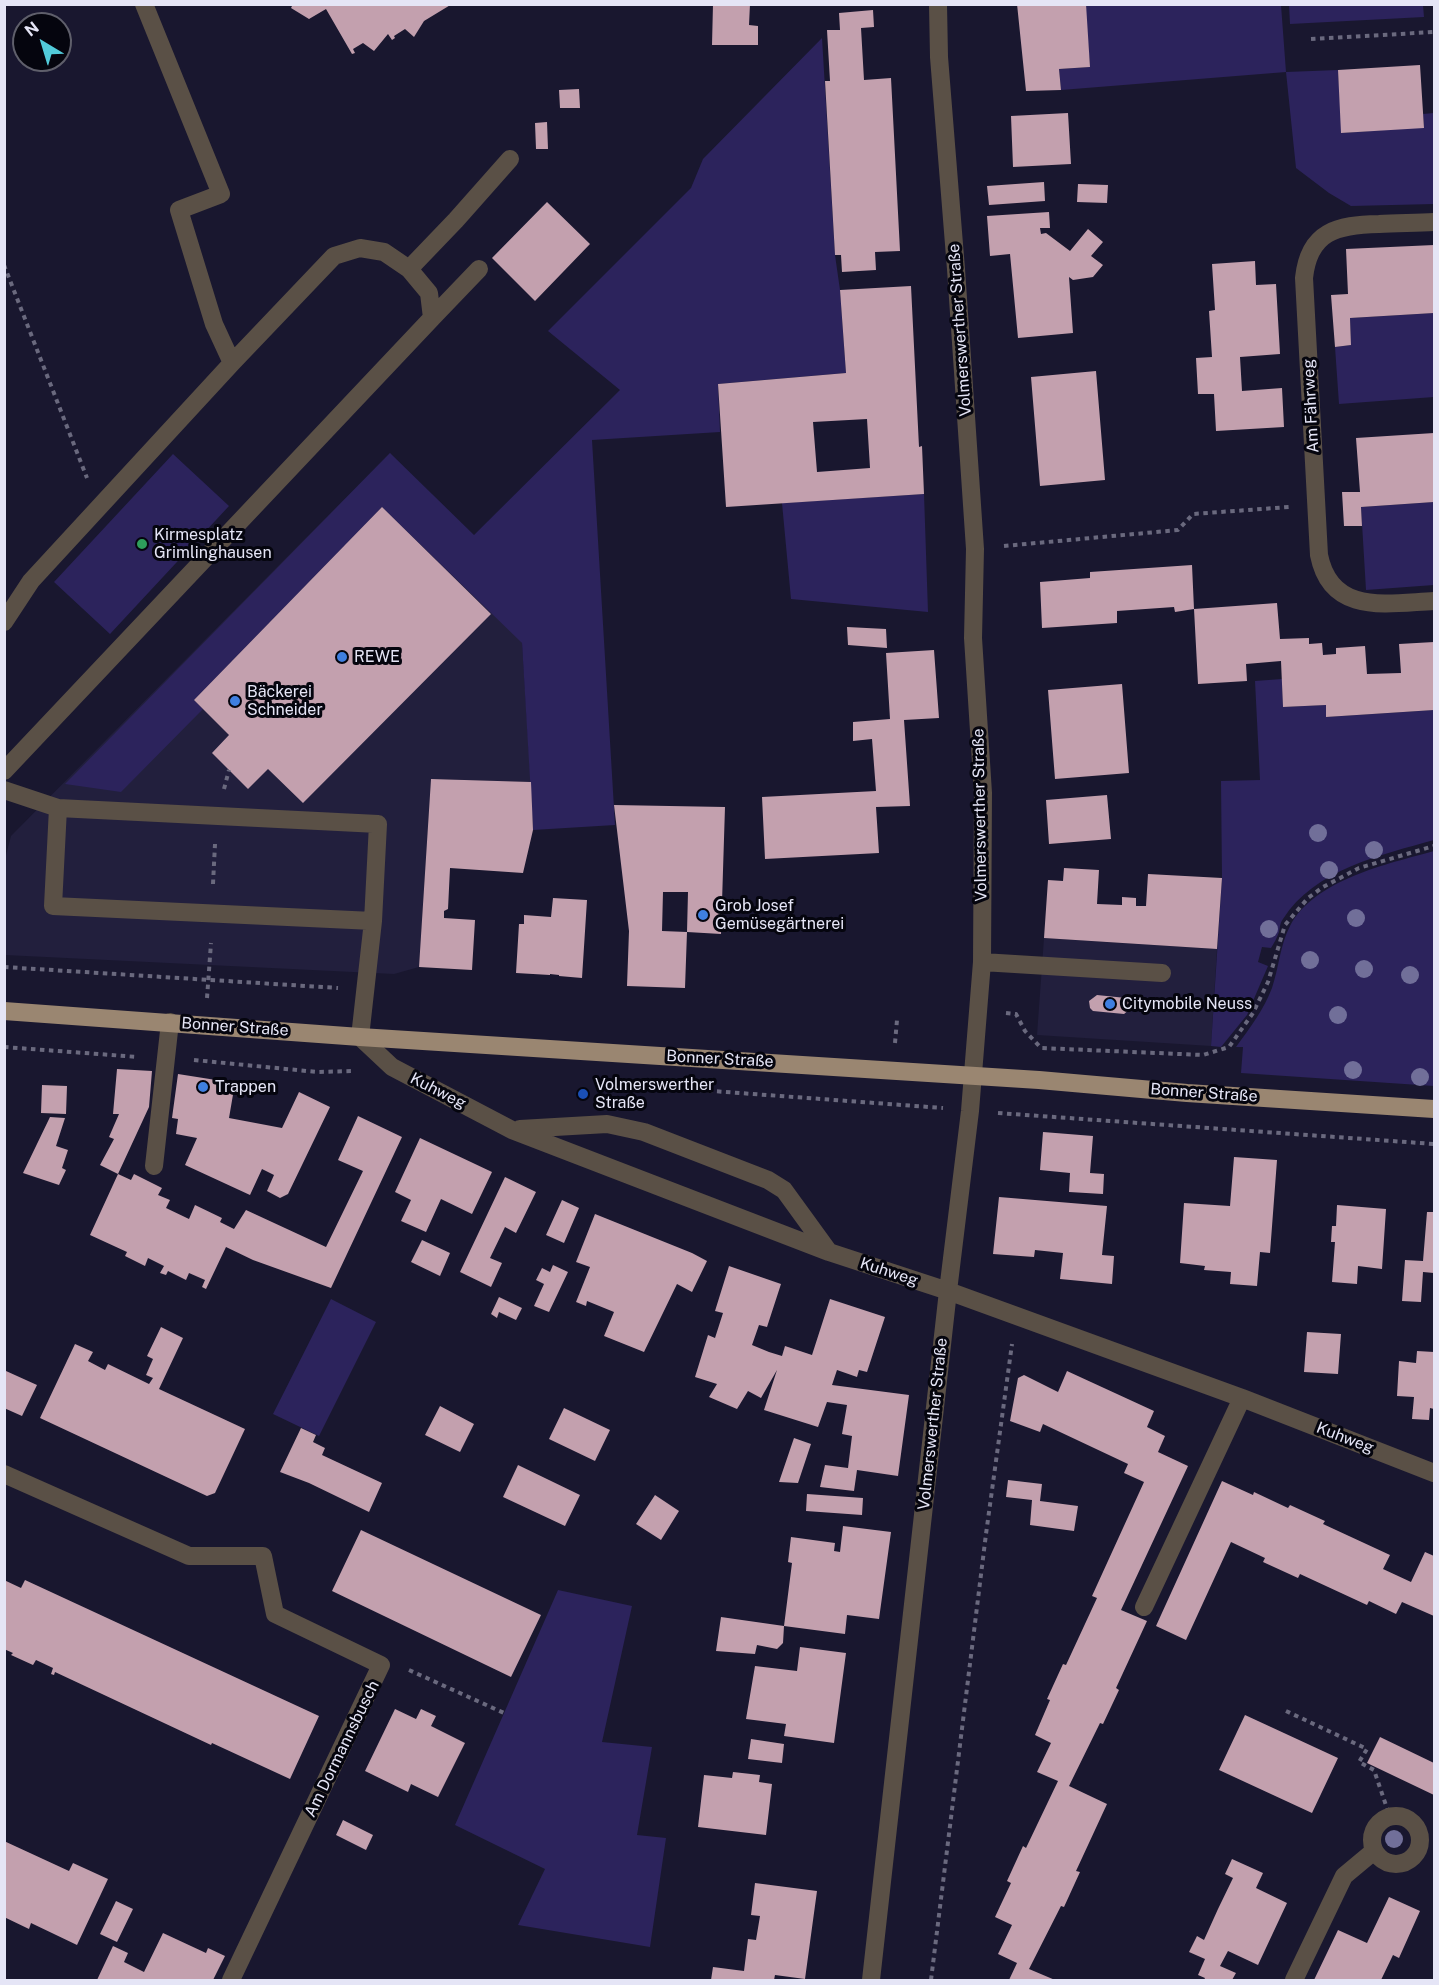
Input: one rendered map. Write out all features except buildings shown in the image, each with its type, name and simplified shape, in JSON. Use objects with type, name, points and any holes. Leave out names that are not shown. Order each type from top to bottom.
[{"type":"main road","name":"Bonner Straße","points":[[4,1011],[360,1037],[1434,1108]]},
{"type":"street","points":[[144,4],[221,194],[179,210],[214,324],[232,363]]},
{"type":"street","name":"Volmerswerther Straße","points":[[871,1980],[974,1076],[982,962],[983,793],[973,638],[975,549],[939,57],[938,4]]},
{"type":"street","points":[[409,269],[510,159]]},
{"type":"street","name":"Am Fährweg","points":[[1434,222],[1354,224],[1340,227],[1325,234],[1309,252],[1304,278],[1321,567],[1325,576],[1337,590],[1356,601],[1371,603],[1434,601]]},
{"type":"street","points":[[4,622],[31,581],[334,256],[360,248],[384,252],[409,269],[429,293],[432,318]]},
{"type":"street","points":[[4,771],[479,269]]},
{"type":"street","points":[[4,790],[58,808],[378,824],[373,921],[360,1037]]},
{"type":"street","points":[[58,808],[53,906],[373,921]]},
{"type":"street","points":[[982,962],[1162,973]]},
{"type":"street","points":[[154,1166],[170,1022]]},
{"type":"street","name":"Kuhweg","points":[[360,1037],[392,1067],[512,1130],[829,1252],[948,1291],[1242,1398],[1434,1473]]},
{"type":"street","points":[[512,1130],[607,1125],[644,1132],[768,1180],[784,1191],[829,1252]]},
{"type":"street","points":[[1143,1607],[1242,1398]]},
{"type":"street","name":"Am Dormannsbusch","points":[[4,1474],[189,1556],[263,1556],[275,1614],[381,1665],[231,1980]]},
{"type":"street","points":[[1401,1816],[1411,1821],[1427,1839],[1408,1862],[1395,1865],[1383,1861],[1374,1851],[1371,1841],[1374,1830],[1380,1822],[1390,1817],[1401,1816]]},
{"type":"street","points":[[1294,1980],[1344,1876],[1374,1851]]},
{"type":"path","points":[[1311,39],[1434,32]]},
{"type":"path","points":[[4,265],[98,507]]},
{"type":"path","points":[[975,549],[1178,530],[1193,514],[1317,505]]},
{"type":"path","points":[[209,965],[217,816],[229,770]]},
{"type":"path","points":[[979,1010],[1016,1014],[1025,1031],[1041,1048],[1203,1055],[1229,1047],[1253,1013],[1268,982],[1285,925],[1308,898],[1323,887],[1359,868],[1434,846]]},
{"type":"path","points":[[4,967],[339,988]]},
{"type":"path","points":[[4,1047],[317,1072],[392,1067]]},
{"type":"path","points":[[694,1090],[1048,1118],[1434,1144]]},
{"type":"path","points":[[931,1980],[986,1534],[1016,1316]]},
{"type":"path","points":[[381,1665],[410,1670],[504,1713]]},
{"type":"path","points":[[1286,1711],[1367,1749],[1359,1762],[1374,1770],[1390,1817]]},
{"type":"shaded area","points":[[1085,5],[1281,5],[1286,72],[1061,90],[1059,69],[1090,67]]},
{"type":"shaded area","points":[[1289,5],[1423,5],[1424,17],[1290,24]]},
{"type":"shaded area","points":[[822,38],[835,255],[846,373],[718,384],[720,432],[592,440],[615,825],[533,830],[522,643],[382,507],[194,700],[203,709],[121,792],[65,784],[390,453],[474,535],[620,390],[548,331],[691,188],[703,159]]},
{"type":"shaded area","points":[[1338,70],[1342,133],[1424,127],[1423,114],[1434,113],[1434,204],[1351,206],[1329,193],[1296,168],[1286,72]]},
{"type":"shaded area","points":[[1434,313],[1434,397],[1339,404],[1335,347],[1351,345],[1350,318]]},
{"type":"shaded area","points":[[390,453],[522,643],[531,782],[431,779],[419,967],[394,974],[5,955],[4,863],[11,836]]},
{"type":"shaded area","name":"Kirmesplatz Grimlinghausen","points":[[173,454],[229,506],[110,634],[54,582]]},
{"type":"shaded area","points":[[924,494],[928,612],[791,599],[782,503]]},
{"type":"shaded area","points":[[1434,502],[1434,585],[1366,590],[1361,507]]},
{"type":"shaded area","points":[[1282,679],[1283,707],[1326,705],[1326,717],[1434,710],[1434,840],[1351,866],[1313,888],[1297,902],[1282,921],[1271,948],[1262,947],[1258,962],[1268,966],[1247,1015],[1221,1047],[1211,1046],[1222,878],[1221,781],[1260,780],[1255,681]]},
{"type":"shaded area","points":[[1434,851],[1434,1086],[1241,1073],[1243,1047],[1236,1047],[1269,996],[1287,933],[1301,910],[1334,885],[1354,876]]},
{"type":"shaded area","points":[[1044,938],[1217,949],[1211,1046],[1037,1035]]},
{"type":"shaded area","points":[[331,1299],[376,1322],[319,1436],[273,1414]]},
{"type":"shaded area","points":[[558,1590],[632,1606],[602,1742],[652,1747],[637,1835],[666,1838],[650,1947],[518,1925],[545,1869],[455,1825]]},
{"type":"place","name":"Kirmesplatz Grimlinghausen","points":[[142,544]]},
{"type":"place","name":"REWE","points":[[342,657]]},
{"type":"place","name":"Bäckerei Schneider","points":[[235,701]]},
{"type":"place","name":"Grob Josef Gemüsegärtnerei","points":[[703,915]]},
{"type":"place","name":"Citymobile Neuss","points":[[1110,1004]]},
{"type":"place","name":"Trappen","points":[[203,1087]]},
{"type":"place","name":"Volmerswerther Straße","points":[[583,1094]]}]
